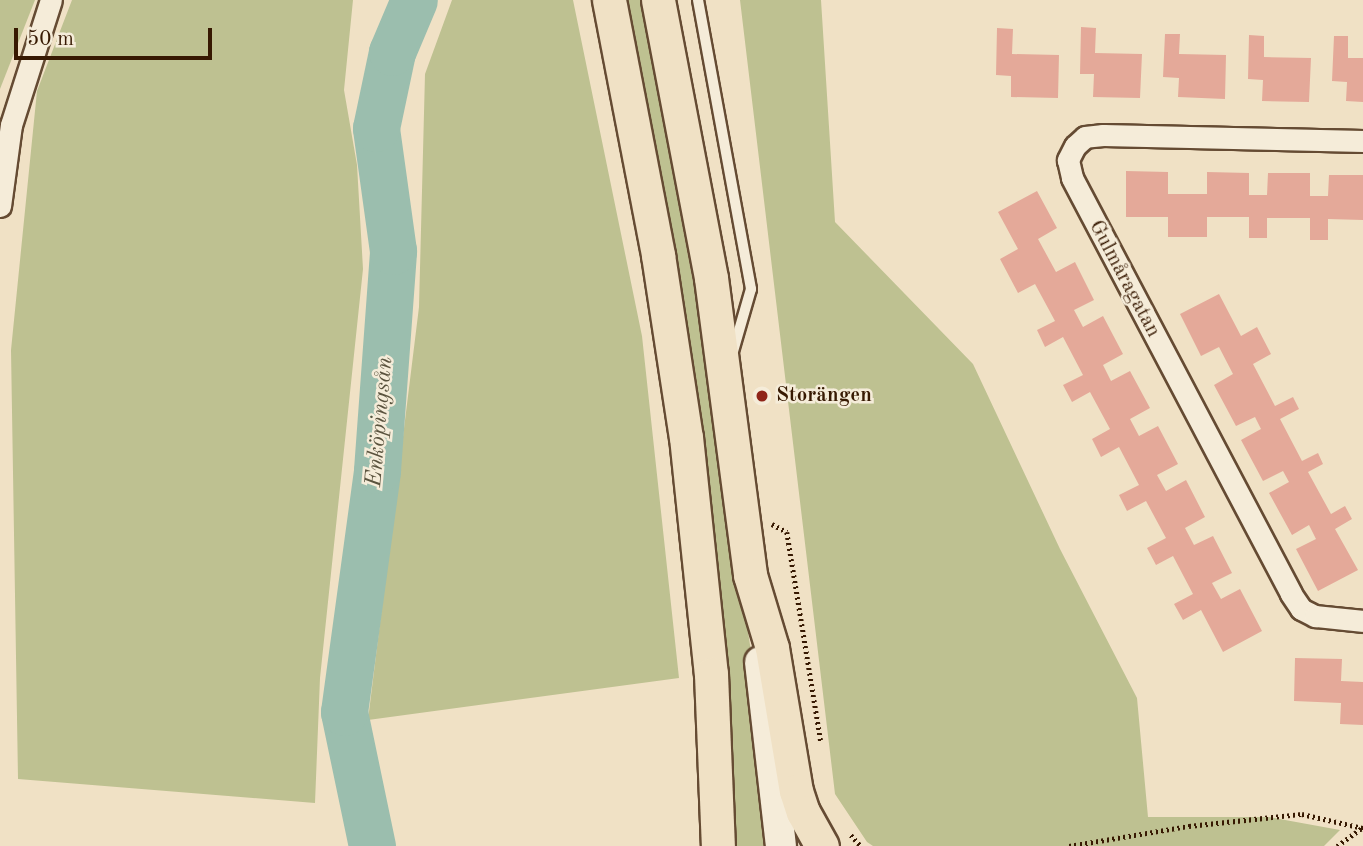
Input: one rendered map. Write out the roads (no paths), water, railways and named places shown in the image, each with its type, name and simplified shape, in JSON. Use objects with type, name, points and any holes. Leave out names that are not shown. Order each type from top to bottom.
[{"type":"main road","points":[[609,0],[658,255],[686,437],[711,674],[718,846]]},
{"type":"main road","points":[[658,0],[711,278],[750,575],[780,846]]},
{"type":"main road","points":[[750,575],[772,648],[796,790],[803,812],[822,846]]},
{"type":"street","points":[[0,206],[11,125],[51,0]]},
{"type":"street","name":"Gulmåragatan","points":[[1363,141],[1103,135],[1085,137],[1075,146],[1068,160],[1072,178],[1291,594],[1301,609],[1315,616],[1363,621]]},
{"type":"lane","points":[[698,0],[751,289],[725,381]]},
{"type":"waterway","name":"Enköpingsån","points":[[372,846],[344,712],[377,470],[393,251],[376,128],[392,52],[414,0]]},
{"type":"place","name":"Storängen","points":[[762,396]]}]
